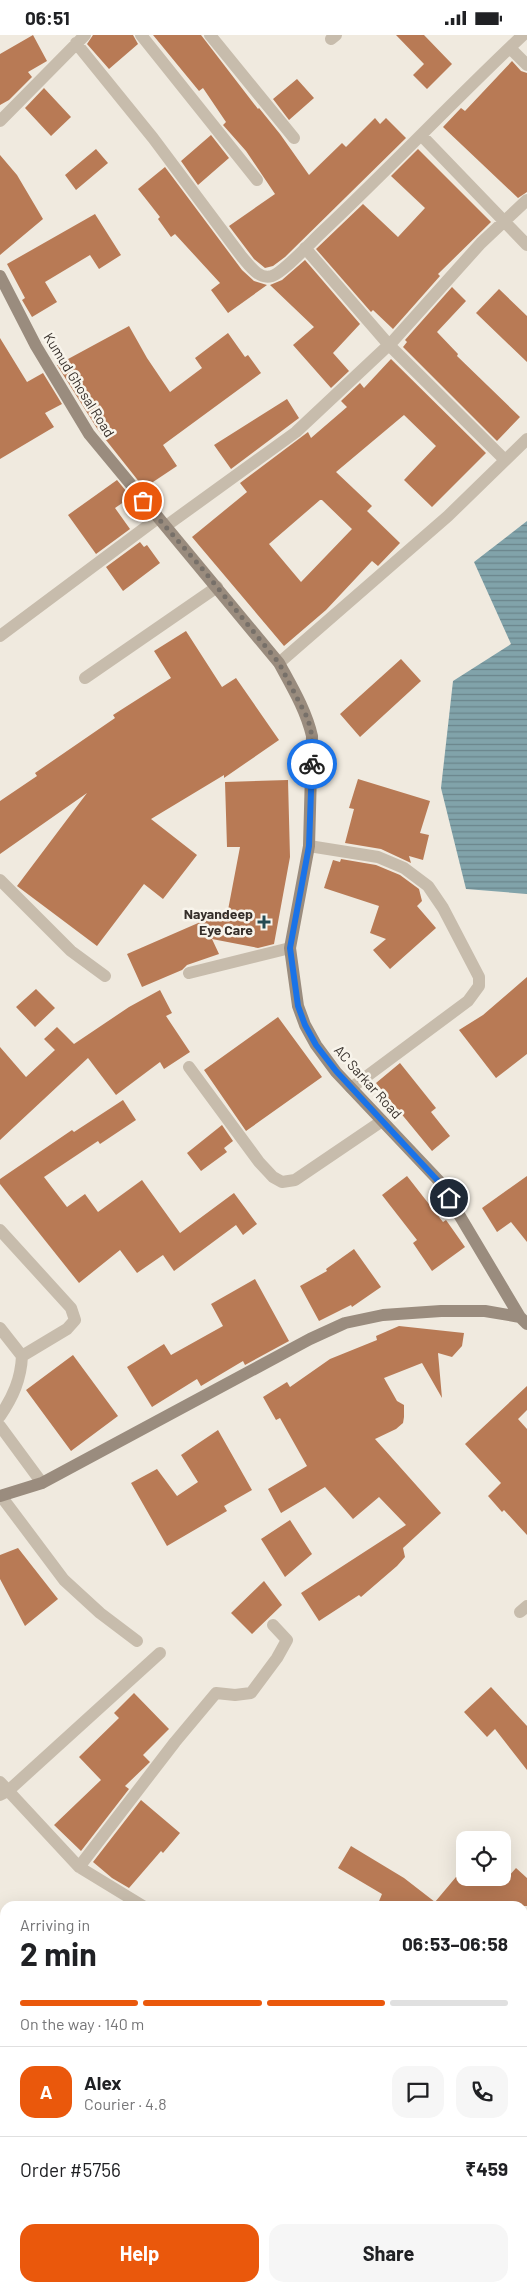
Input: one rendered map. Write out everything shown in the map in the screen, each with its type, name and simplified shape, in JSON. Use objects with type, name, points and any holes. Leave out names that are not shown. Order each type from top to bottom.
[{"type":"street","points":[[141,35],[258,180]]},
{"type":"street","points":[[210,35],[294,137]]},
{"type":"street","points":[[0,121],[81,39],[242,257],[258,274],[265,277],[274,275],[305,248],[523,35]]},
{"type":"street","points":[[510,48],[527,65]]},
{"type":"street","points":[[421,135],[527,245]]},
{"type":"street","points":[[0,636],[296,431],[389,345],[481,243],[527,200]]},
{"type":"street","points":[[305,248],[389,345],[505,460]]},
{"type":"street","name":"Kumud Ghosal Road","points":[[0,276],[36,345],[89,434],[279,663]]},
{"type":"street","points":[[279,663],[448,515],[527,439]]},
{"type":"street","points":[[85,678],[217,587]]},
{"type":"street","name":"AC Sarkar Road","points":[[279,663],[308,719],[312,736],[309,846],[290,948],[298,1006],[305,1025],[316,1045],[351,1088],[438,1181],[524,1321]]},
{"type":"street","points":[[309,846],[378,857],[404,869],[428,886],[443,908],[480,977],[479,986],[468,1001],[351,1088]]},
{"type":"street","points":[[0,880],[71,951],[105,977]]},
{"type":"street","points":[[189,973],[290,948]]},
{"type":"street","points":[[189,1067],[259,1162],[273,1177],[282,1182],[295,1180],[382,1121]]},
{"type":"street","points":[[0,1230],[70,1308],[76,1320],[67,1329],[22,1356]]},
{"type":"street","points":[[137,1641],[100,1613],[64,1580],[0,1496],[42,1483],[310,1339],[345,1323],[376,1316],[441,1311],[485,1311],[524,1321]]},
{"type":"street","points":[[0,1328],[22,1356],[21,1375],[10,1401],[0,1416]]},
{"type":"street","points":[[0,1426],[42,1483]]},
{"type":"street","points":[[79,1867],[175,1742],[216,1693],[235,1695],[251,1693],[287,1640],[273,1625]]},
{"type":"street","points":[[132,1901],[79,1867],[3,1790],[160,1653]]},
{"type":"water","points":[[527,521],[527,894],[466,889],[441,788],[453,681],[511,644],[474,562]]},
{"type":"building","points":[[33,35],[47,61],[28,72],[32,77],[9,100],[0,105],[0,54]]},
{"type":"building","points":[[93,35],[133,35],[138,44],[109,69],[87,44]]},
{"type":"building","points":[[153,35],[201,35],[258,109],[280,134],[309,175],[342,143],[346,147],[375,118],[380,124],[386,118],[406,138],[285,257],[273,266],[265,268],[254,259],[229,226],[275,194],[246,151],[223,125],[226,122],[203,88],[199,91]]},
{"type":"building","points":[[396,35],[424,35],[452,64],[427,89],[413,75],[424,64]]},
{"type":"building","points":[[512,61],[521,71],[527,73],[527,192],[518,198],[443,127],[461,108],[465,111]]},
{"type":"building","points":[[297,79],[314,98],[289,120],[273,99]]},
{"type":"building","points":[[44,88],[71,117],[51,136],[25,108]]},
{"type":"building","points":[[211,135],[229,158],[198,185],[181,161]]},
{"type":"building","points":[[96,149],[108,163],[76,190],[65,175]]},
{"type":"building","points":[[418,149],[491,222],[438,274],[440,276],[393,329],[373,310],[371,312],[316,249],[363,204],[398,237],[425,208],[391,176]]},
{"type":"building","points":[[0,155],[17,175],[43,219],[0,255]]},
{"type":"building","points":[[165,167],[242,270],[254,281],[267,285],[228,313],[211,290],[220,283],[175,234],[171,237],[158,219],[160,217],[138,189]]},
{"type":"building","points":[[95,214],[121,255],[99,269],[90,255],[45,282],[57,302],[32,317],[22,300],[25,298],[7,264]]},
{"type":"building","points":[[305,260],[360,324],[333,353],[349,371],[331,388],[293,345],[314,327],[270,285],[282,280]]},
{"type":"building","points":[[452,287],[466,301],[437,332],[458,354],[457,356],[520,417],[497,441],[403,347],[407,342],[405,340]]},
{"type":"building","points":[[499,289],[527,316],[527,362],[476,313]]},
{"type":"building","points":[[129,326],[147,358],[170,392],[202,368],[195,358],[228,333],[245,357],[248,355],[261,373],[163,445],[177,466],[144,488],[98,430],[57,365]]},
{"type":"building","points":[[0,338],[27,382],[43,373],[62,404],[45,413],[54,427],[0,459]]},
{"type":"building","points":[[391,359],[486,453],[432,507],[404,480],[436,446],[404,415],[336,472],[372,506],[367,511],[400,543],[378,566],[372,561],[326,610],[284,646],[192,537],[247,492],[240,483],[308,432],[311,438],[347,407],[341,401],[360,383],[364,388]],"holes":[[[322,500],[352,529],[301,582],[269,544]]]},
{"type":"building","points":[[287,399],[299,418],[231,469],[214,445]]},
{"type":"building","points":[[117,480],[131,497],[115,508],[130,529],[96,554],[68,515]]},
{"type":"building","points":[[140,542],[144,547],[147,545],[160,563],[123,591],[106,567]]},
{"type":"building","points":[[186,631],[222,687],[236,678],[279,740],[224,778],[224,775],[151,819],[197,855],[163,899],[144,884],[97,946],[17,886],[87,793],[0,854],[0,801],[37,776],[35,773],[115,718],[113,715],[171,678],[154,651]]},
{"type":"building","points":[[401,659],[421,681],[360,737],[340,714]]},
{"type":"building","points":[[358,779],[430,801],[420,833],[429,835],[423,860],[409,856],[411,863],[381,849],[345,843],[354,809],[349,808]]},
{"type":"building","points":[[288,780],[290,857],[274,944],[258,948],[212,939],[219,954],[187,965],[182,970],[142,987],[127,954],[228,910],[240,847],[227,847],[225,782]]},
{"type":"building","points":[[341,859],[376,865],[400,875],[419,889],[422,901],[417,906],[436,928],[390,969],[373,950],[386,939],[370,933],[379,906],[324,888],[333,860],[340,862]]},
{"type":"building","points":[[527,977],[527,1054],[496,1078],[459,1030],[483,1015]]},
{"type":"building","points":[[36,989],[55,1008],[35,1027],[16,1007]]},
{"type":"building","points":[[160,990],[172,1013],[166,1016],[190,1052],[164,1069],[160,1062],[116,1095],[88,1058],[0,1140],[0,1047],[26,1077],[55,1050],[44,1039],[57,1027],[74,1044],[129,1007]]},
{"type":"building","points":[[278,1017],[322,1077],[246,1131],[204,1070]]},
{"type":"building","points":[[400,1063],[436,1108],[431,1112],[450,1136],[432,1151],[376,1083]]},
{"type":"building","points":[[123,1100],[136,1120],[100,1144],[98,1141],[44,1177],[67,1207],[85,1194],[98,1212],[142,1180],[180,1233],[234,1193],[257,1224],[243,1235],[236,1225],[174,1271],[163,1255],[137,1273],[120,1250],[79,1283],[0,1184],[0,1179],[72,1130],[74,1132]]},
{"type":"building","points":[[222,1125],[233,1141],[224,1148],[227,1152],[201,1171],[187,1153]]},
{"type":"building","points":[[407,1176],[443,1222],[446,1220],[465,1247],[432,1271],[413,1243],[417,1240],[382,1195]]},
{"type":"building","points":[[527,1176],[527,1242],[511,1222],[497,1232],[482,1208]]},
{"type":"building","points":[[354,1249],[381,1287],[352,1307],[351,1305],[319,1321],[300,1286],[327,1271],[326,1269]]},
{"type":"building","points":[[255,1279],[289,1341],[245,1365],[243,1361],[201,1386],[197,1379],[152,1407],[127,1367],[164,1344],[171,1355],[223,1326],[211,1304]]},
{"type":"building","points":[[399,1326],[464,1333],[462,1346],[452,1357],[438,1353],[442,1398],[422,1363],[384,1378],[397,1401],[404,1405],[404,1417],[403,1423],[396,1429],[375,1439],[441,1513],[403,1548],[405,1557],[397,1566],[361,1597],[359,1595],[319,1621],[301,1593],[406,1525],[379,1497],[353,1519],[325,1487],[281,1513],[268,1489],[307,1466],[280,1418],[276,1420],[263,1397],[287,1382],[290,1387],[330,1359],[377,1340],[376,1336]]},
{"type":"building","points":[[73,1355],[118,1416],[71,1451],[26,1390]]},
{"type":"building","points":[[527,1386],[527,1410],[518,1419],[527,1429],[527,1535],[488,1496],[501,1483],[465,1444]]},
{"type":"building","points":[[218,1430],[252,1490],[224,1506],[227,1511],[167,1546],[131,1483],[157,1469],[177,1496],[198,1482],[181,1455]]},
{"type":"building","points":[[290,1520],[312,1554],[285,1577],[261,1539]]},
{"type":"building","points":[[18,1548],[58,1599],[25,1626],[0,1579],[0,1555]]},
{"type":"building","points":[[264,1581],[282,1605],[252,1634],[231,1613]]},
{"type":"building","points":[[491,1687],[527,1726],[527,1770],[495,1729],[487,1737],[464,1712]]},
{"type":"building","points":[[134,1693],[169,1729],[143,1755],[150,1762],[125,1786],[129,1789],[81,1851],[54,1825],[101,1780],[79,1757],[119,1718],[114,1713]]},
{"type":"building","points":[[141,1800],[180,1833],[163,1853],[161,1851],[129,1888],[112,1878],[93,1862]]},
{"type":"building","points":[[351,1846],[404,1878],[434,1901],[379,1901],[382,1894],[338,1868]]},
{"type":"building","points":[[516,1868],[527,1878],[527,1901],[436,1901],[456,1877],[456,1886],[511,1886],[511,1874]]},
{"type":"way so far","points":[[143,501],[200,566],[279,663],[308,719],[312,736],[312,764]]},
{"type":"place","name":"Nayandeep Eye Care","points":[[264,922]]},
{"type":"route","points":[[312,764],[309,846],[290,948],[298,1006],[305,1025],[316,1045],[336,1071],[438,1181],[449,1198]]}]
